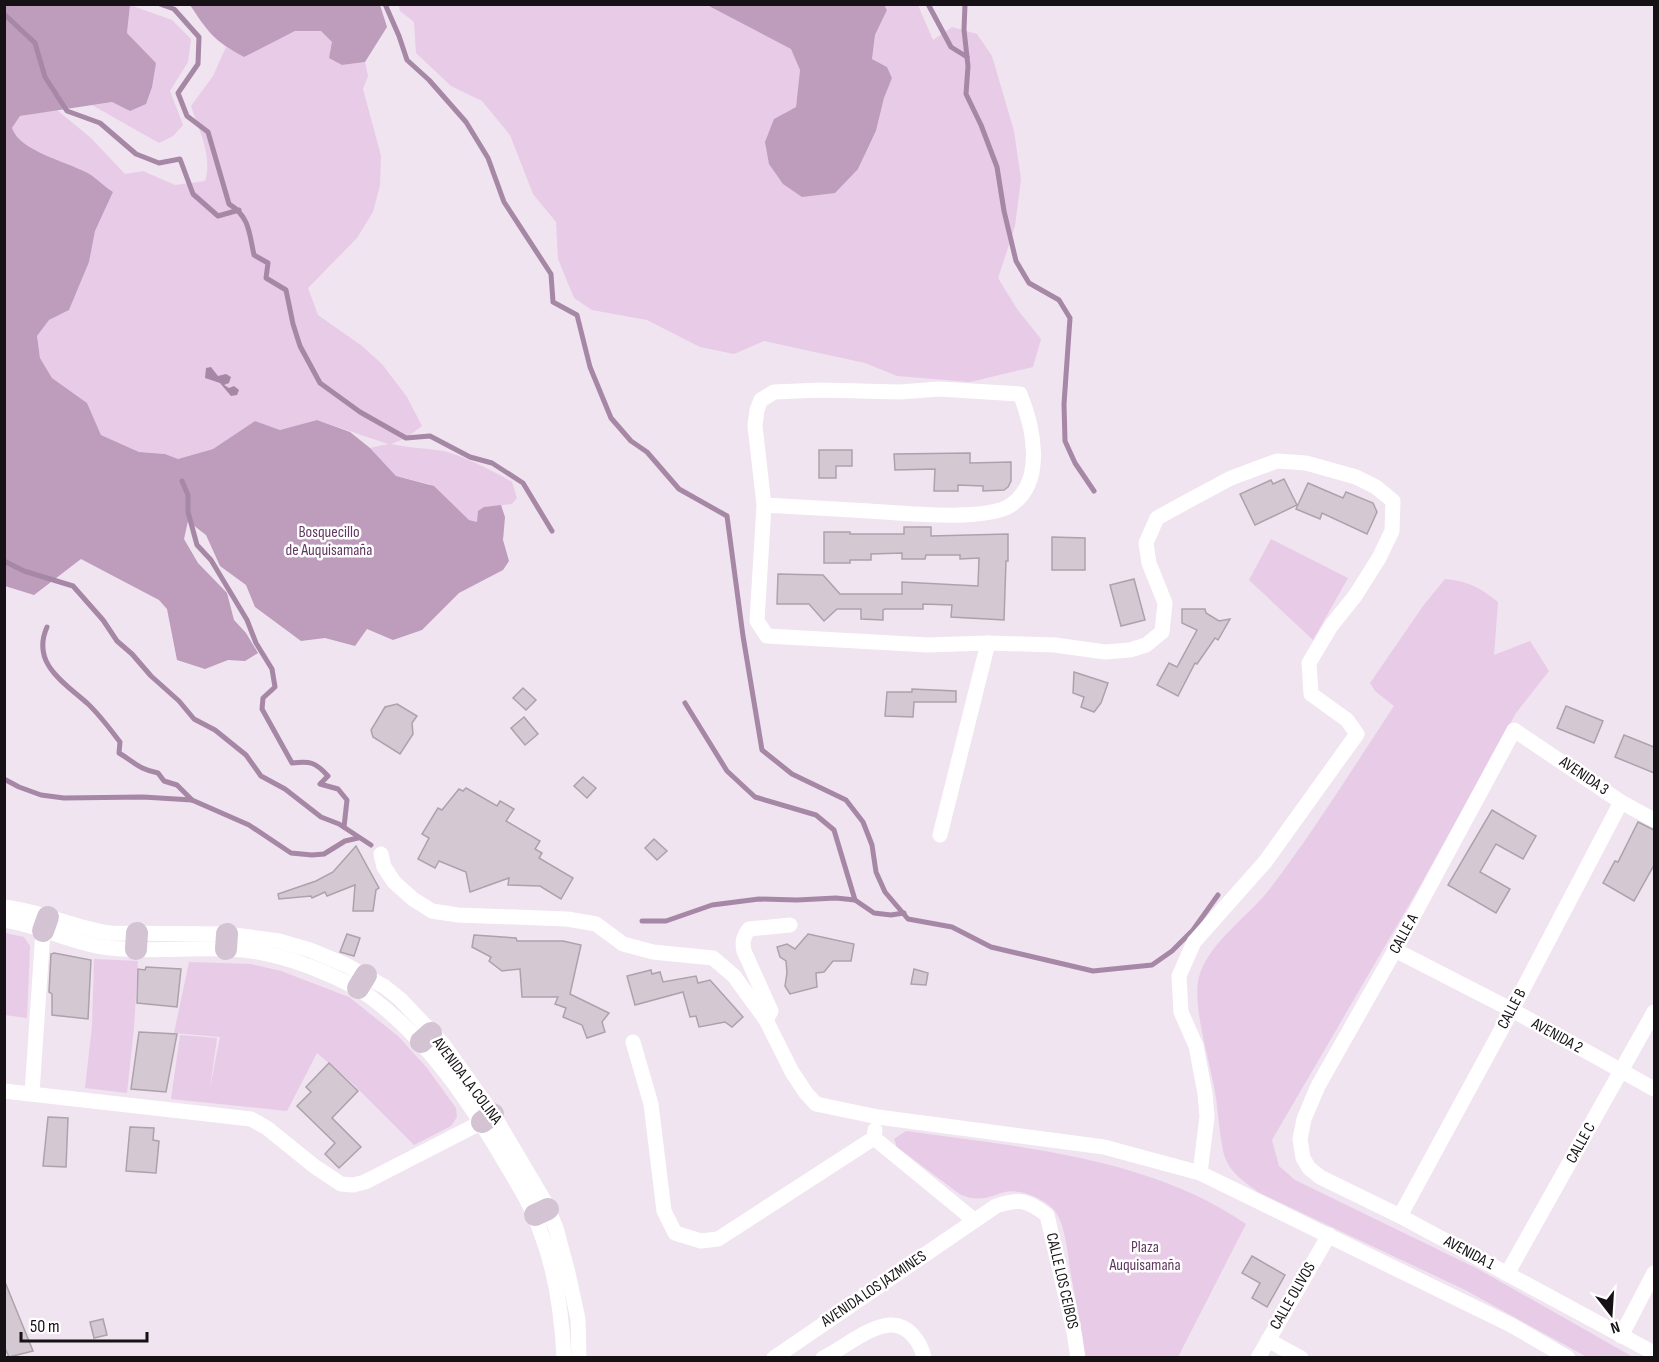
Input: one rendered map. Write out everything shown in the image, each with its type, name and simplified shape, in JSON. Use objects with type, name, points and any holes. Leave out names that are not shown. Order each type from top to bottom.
[{"type":"street","points":[[764,505],[953,516],[994,511],[1011,505],[1032,478],[1034,455],[1026,410],[1020,394],[939,389],[900,392],[821,390],[774,392],[761,400],[755,426],[764,505],[757,621],[767,636],[927,645],[988,643],[1055,645],[1105,651],[1130,650],[1146,645],[1162,632],[1165,603],[1149,563],[1146,543],[1157,518],[1231,478],[1277,461],[1306,463],[1356,477],[1376,487],[1393,501],[1392,531],[1379,558],[1331,626],[1309,663],[1311,694],[1347,720],[1357,734],[1265,862],[1194,942],[1179,976],[1181,1012],[1196,1046],[1205,1093],[1207,1117],[1200,1173]]},
{"type":"street","points":[[940,835],[988,643]]},
{"type":"street","name":"AVENIDA 3","points":[[1514,730],[1621,802],[1654,820]]},
{"type":"street","name":"CALLE A","points":[[1300,1139],[1304,1119],[1318,1086],[1395,950],[1514,730]]},
{"type":"street","name":"CALLE B","points":[[1400,1216],[1621,802]]},
{"type":"street","points":[[381,854],[384,867],[394,882],[413,899],[432,910],[458,915],[567,919],[596,924],[623,944],[653,952],[713,958],[734,976],[766,1020],[792,1072],[816,1104],[878,1117],[1104,1147],[1200,1173],[1511,1324],[1568,1358]]},
{"type":"street","name":"AVENIDA LA COLINA","points":[[4,907],[22,909],[45,924]]},
{"type":"street","name":"AVENIDA LA COLINA","points":[[4,920],[92,930],[136,941],[226,941],[362,982],[400,999],[426,1038],[443,1044],[487,1118],[534,1181],[562,1321],[564,1358]]},
{"type":"street","points":[[32,1093],[45,924]]},
{"type":"street","points":[[766,1020],[771,1011],[744,951],[742,943],[744,935],[749,929],[790,925]]},
{"type":"street","name":"AVENIDA 2","points":[[1395,950],[1512,1010],[1654,1089]]},
{"type":"street","name":"CALLE C","points":[[1507,1274],[1654,1012]]},
{"type":"street","points":[[633,1042],[651,1104],[664,1211],[675,1233],[701,1241],[718,1239],[874,1138],[878,1117]]},
{"type":"street","points":[[4,1091],[251,1119],[267,1128],[314,1166],[341,1184],[353,1185],[365,1182],[487,1118]]},
{"type":"street","points":[[874,1138],[974,1220]]},
{"type":"street","name":"AVENIDA 1","points":[[1300,1139],[1304,1158],[1309,1168],[1320,1177],[1400,1216],[1654,1353]]},
{"type":"street","name":"CALLE LOS CEIBOS","points":[[974,1220],[996,1206],[1014,1200],[1031,1203],[1047,1215],[1078,1358]]},
{"type":"street","name":"AVENIDA LA COLINA","points":[[541,1212],[556,1228],[575,1308],[579,1358]]},
{"type":"street","name":"AVENIDA LOS JAZMINES","points":[[781,1356],[974,1220]]},
{"type":"street","name":"CALLE OLIVOS","points":[[1258,1358],[1329,1235]]},
{"type":"street","points":[[1621,1336],[1654,1273]]},
{"type":"street","points":[[823,1358],[871,1331],[890,1325],[909,1331],[920,1343],[924,1358]]},
{"type":"street","points":[[1268,1340],[1300,1358]]},
{"type":"green space","name":"Bosquecillo de Auquisamaña","points":[[4,5],[130,5],[127,33],[156,63],[152,87],[146,104],[130,111],[112,102],[20,116],[12,128],[25,144],[82,170],[113,192],[95,231],[89,262],[69,310],[49,320],[37,336],[40,358],[52,378],[87,403],[101,435],[139,452],[165,454],[178,459],[213,449],[255,421],[280,430],[317,420],[350,432],[370,448],[396,476],[434,486],[469,520],[477,522],[478,511],[484,507],[501,505],[505,517],[503,540],[509,561],[503,570],[459,593],[422,630],[393,640],[367,629],[355,646],[325,638],[301,641],[255,607],[246,585],[220,566],[206,535],[188,521],[184,539],[198,563],[227,593],[234,620],[246,633],[258,653],[245,661],[228,660],[205,669],[177,660],[167,609],[159,600],[81,559],[34,595],[5,586]]},
{"type":"green space","points":[[130,5],[172,20],[191,39],[188,62],[170,91],[183,125],[173,136],[159,143],[92,105],[112,102],[130,111],[156,63],[127,33]]},
{"type":"green space","points":[[190,5],[380,5],[387,27],[365,62],[342,65],[329,58],[332,42],[321,31],[295,31],[244,57],[212,35]]},
{"type":"green space","points":[[399,5],[707,5],[791,48],[800,70],[796,107],[774,119],[858,169],[876,132],[884,98],[892,78],[887,67],[872,59],[875,35],[887,10],[884,5],[918,5],[933,40],[952,27],[977,34],[992,56],[1014,131],[1021,179],[1015,226],[998,278],[1017,309],[1041,339],[1033,367],[970,382],[897,376],[865,363],[764,341],[734,354],[700,347],[647,320],[592,310],[574,298],[558,259],[556,222],[533,194],[510,135],[482,101],[451,86],[416,53],[414,22],[400,11]]},
{"type":"green space","points":[[707,5],[884,5],[887,10],[875,35],[872,59],[887,67],[892,78],[884,98],[876,131],[858,169],[835,193],[802,197],[783,184],[769,164],[765,142],[774,119],[796,107],[800,70],[791,49]]},
{"type":"green space","points":[[295,31],[321,31],[332,42],[342,65],[365,62],[368,76],[363,89],[381,156],[380,185],[373,212],[357,238],[308,288],[318,315],[362,346],[382,364],[407,397],[422,426],[406,438],[391,444],[450,453],[478,464],[512,482],[517,498],[512,504],[484,507],[477,522],[469,520],[429,484],[396,476],[370,448],[388,444],[317,420],[280,430],[255,421],[213,449],[178,459],[165,454],[139,452],[101,435],[87,403],[52,378],[40,358],[37,336],[49,320],[69,310],[89,262],[95,231],[113,192],[81,170],[46,156],[25,144],[12,128],[20,116],[57,110],[91,138],[125,174],[143,171],[175,185],[205,181],[206,153],[191,106],[213,76],[226,47],[244,57]]},
{"type":"green space","points":[[1271,539],[1348,578],[1313,640],[1249,580]]},
{"type":"green space","points":[[1445,579],[1461,581],[1474,586],[1498,602],[1494,655],[1530,641],[1549,671],[1516,713],[1420,886],[1272,1140],[1279,1166],[1295,1180],[1478,1269],[1633,1357],[1587,1357],[1465,1290],[1258,1192],[1236,1174],[1224,1155],[1214,1085],[1200,1019],[1197,989],[1199,977],[1204,964],[1221,940],[1263,897],[1288,864],[1394,706],[1375,691],[1370,683],[1423,606]]},
{"type":"green space","points":[[5,933],[24,937],[30,946],[27,1018],[5,1015]]},
{"type":"green space","points":[[94,959],[138,961],[127,1093],[85,1088],[92,1026]]},
{"type":"green space","points":[[189,962],[251,964],[281,971],[349,997],[398,1036],[427,1068],[456,1108],[457,1117],[451,1126],[414,1145],[352,1083],[317,1053],[287,1111],[171,1099],[180,1035],[217,1038],[210,1088],[220,1037],[174,1033]]},
{"type":"green space","name":"Plaza Auquisamaña","points":[[906,1131],[1038,1150],[1126,1169],[1168,1183],[1208,1201],[1246,1224],[1178,1357],[1085,1357],[1065,1237],[1055,1211],[1041,1200],[1019,1192],[1005,1192],[986,1198],[961,1195],[897,1147],[894,1139]]},
{"type":"shaded area","points":[[211,367],[218,376],[226,374],[231,377],[229,383],[224,385],[229,388],[234,386],[239,390],[237,395],[231,396],[220,383],[205,378],[206,368]]},
{"type":"building","points":[[819,450],[852,450],[852,466],[836,466],[836,478],[819,478]]},
{"type":"building","points":[[970,453],[970,463],[1011,462],[1011,481],[1008,487],[1004,490],[983,491],[983,486],[958,485],[958,491],[934,491],[935,469],[895,470],[894,454]]},
{"type":"building","points":[[1284,479],[1297,505],[1255,525],[1240,494],[1271,480],[1273,484]]},
{"type":"building","points":[[1308,483],[1343,498],[1346,492],[1373,503],[1377,512],[1367,534],[1322,513],[1320,519],[1296,509]]},
{"type":"building","points":[[904,527],[931,527],[931,536],[1008,534],[1004,620],[951,617],[952,605],[923,604],[923,609],[885,609],[883,620],[861,619],[861,609],[837,609],[824,621],[809,604],[777,604],[778,574],[823,575],[840,594],[902,594],[902,582],[978,586],[979,558],[960,559],[960,555],[926,555],[925,559],[902,559],[902,553],[871,554],[871,560],[824,563],[824,532],[904,534]]},
{"type":"building","points":[[1052,537],[1085,538],[1085,570],[1052,570]]},
{"type":"building","points":[[1134,579],[1145,620],[1121,626],[1110,585]]},
{"type":"building","points":[[1182,609],[1205,609],[1206,613],[1219,621],[1230,619],[1218,640],[1215,638],[1197,664],[1195,663],[1178,696],[1157,685],[1169,663],[1177,667],[1197,630],[1182,623]]},
{"type":"building","points":[[1074,672],[1108,683],[1101,703],[1094,712],[1081,707],[1084,697],[1073,693]]},
{"type":"building","points":[[523,688],[536,700],[526,710],[513,698]]},
{"type":"building","points":[[912,689],[956,691],[956,702],[914,702],[913,717],[885,716],[887,692],[912,692]]},
{"type":"building","points":[[397,704],[417,716],[412,723],[413,734],[400,754],[373,737],[371,730],[385,707]]},
{"type":"building","points":[[1566,706],[1603,721],[1594,743],[1557,728]]},
{"type":"building","points":[[524,717],[538,734],[525,745],[511,728]]},
{"type":"building","points":[[1624,735],[1654,747],[1654,773],[1615,757]]},
{"type":"building","points":[[583,777],[596,788],[587,798],[574,786]]},
{"type":"building","points":[[466,788],[497,806],[500,801],[514,809],[506,821],[540,841],[535,849],[542,853],[539,858],[573,878],[561,899],[540,886],[508,885],[509,878],[470,892],[466,872],[439,861],[435,868],[418,859],[429,838],[422,834],[438,808],[442,810],[459,789],[463,791]]},
{"type":"building","points":[[1492,810],[1536,836],[1523,859],[1496,844],[1480,872],[1510,889],[1496,913],[1448,885]]},
{"type":"building","points":[[1638,822],[1654,830],[1654,865],[1634,901],[1603,883],[1615,861],[1618,862]]},
{"type":"building","points":[[654,839],[667,851],[657,860],[645,848]]},
{"type":"building","points":[[356,846],[379,888],[376,890],[373,911],[353,911],[355,885],[327,896],[325,892],[312,898],[311,896],[279,899],[278,894],[316,881],[333,872]]},
{"type":"building","points":[[347,934],[360,938],[354,956],[340,952]]},
{"type":"building","points":[[808,934],[854,944],[851,961],[833,961],[824,972],[816,973],[817,987],[790,994],[785,986],[786,961],[780,957],[777,947],[787,944],[795,949]]},
{"type":"building","points":[[474,935],[516,938],[517,941],[563,941],[581,945],[570,994],[609,1013],[602,1022],[605,1032],[587,1038],[582,1025],[563,1017],[566,1008],[555,1004],[558,997],[522,997],[520,969],[502,971],[489,961],[491,957],[472,947]]},
{"type":"building","points":[[51,954],[91,960],[88,1019],[52,1015],[52,994],[49,992]]},
{"type":"building","points":[[146,967],[181,969],[177,1007],[137,1003],[138,969],[145,970]]},
{"type":"building","points":[[914,969],[928,973],[926,985],[911,984]]},
{"type":"building","points":[[651,970],[652,974],[660,972],[663,982],[696,976],[698,983],[710,980],[743,1017],[732,1027],[725,1022],[699,1027],[696,1016],[690,1017],[683,992],[635,1005],[627,976]]},
{"type":"building","points":[[139,1032],[177,1034],[166,1092],[131,1089]]},
{"type":"building","points":[[329,1063],[358,1091],[332,1118],[361,1147],[339,1168],[325,1154],[335,1143],[297,1106],[311,1092],[306,1087]]},
{"type":"building","points":[[48,1117],[68,1118],[66,1167],[43,1166]]},
{"type":"building","points":[[130,1127],[154,1128],[153,1140],[159,1141],[156,1173],[126,1171]]},
{"type":"building","points":[[1252,1256],[1285,1275],[1267,1307],[1252,1298],[1260,1283],[1242,1273]]},
{"type":"building","points":[[5,1282],[33,1351],[9,1357],[4,1346]]},
{"type":"building","points":[[103,1319],[107,1335],[94,1338],[90,1322]]},
{"type":"waterway","points":[[160,4],[174,9],[199,37],[198,64],[178,93],[187,116],[208,132],[229,204],[245,220],[254,255],[268,263],[266,278],[286,290],[300,346],[320,383],[360,412],[406,438],[430,436],[470,457],[492,463],[523,483],[552,531]]},
{"type":"waterway","points":[[385,4],[407,60],[429,80],[466,122],[488,158],[504,202],[551,274],[553,302],[577,315],[590,367],[611,418],[631,441],[647,452],[679,489],[727,516],[743,636],[762,750],[792,774],[846,800],[863,822],[872,845],[876,872],[885,892],[908,919],[952,927],[991,947],[1093,971],[1152,965],[1172,951],[1193,930],[1218,895]]},
{"type":"waterway","points":[[928,4],[951,47],[967,57]]},
{"type":"waterway","points":[[965,4],[964,30],[968,66],[966,94],[997,167],[1004,211],[1016,261],[1029,283],[1059,300],[1070,318],[1064,404],[1065,441],[1075,463],[1094,491]]},
{"type":"waterway","points":[[4,14],[35,43],[45,77],[67,111],[100,123],[136,154],[159,163],[180,159],[193,194],[218,216],[239,210]]},
{"type":"waterway","points":[[182,481],[188,495],[188,512],[197,545],[211,560],[247,620],[256,643],[272,669],[275,687],[263,698],[262,709],[292,763],[304,762],[316,765],[328,776],[320,784],[338,789],[347,800],[344,827]]},
{"type":"waterway","points":[[4,561],[24,571],[73,586],[103,620],[117,641],[179,701],[194,719],[215,730],[246,755],[261,776],[285,789],[321,817],[339,824],[371,845]]},
{"type":"waterway","points":[[47,627],[43,640],[46,661],[52,671],[91,707],[120,742],[119,753],[141,768],[158,773],[164,781],[177,785],[192,800]]},
{"type":"waterway","points":[[685,703],[727,771],[755,797],[816,815],[834,830],[855,900]]},
{"type":"waterway","points":[[4,779],[41,795],[64,798],[143,797],[192,800],[249,825],[291,853],[324,854],[345,841],[358,838]]},
{"type":"waterway","points":[[642,921],[666,921],[712,905],[759,899],[836,898],[855,900],[874,913],[891,915],[904,913]]}]
